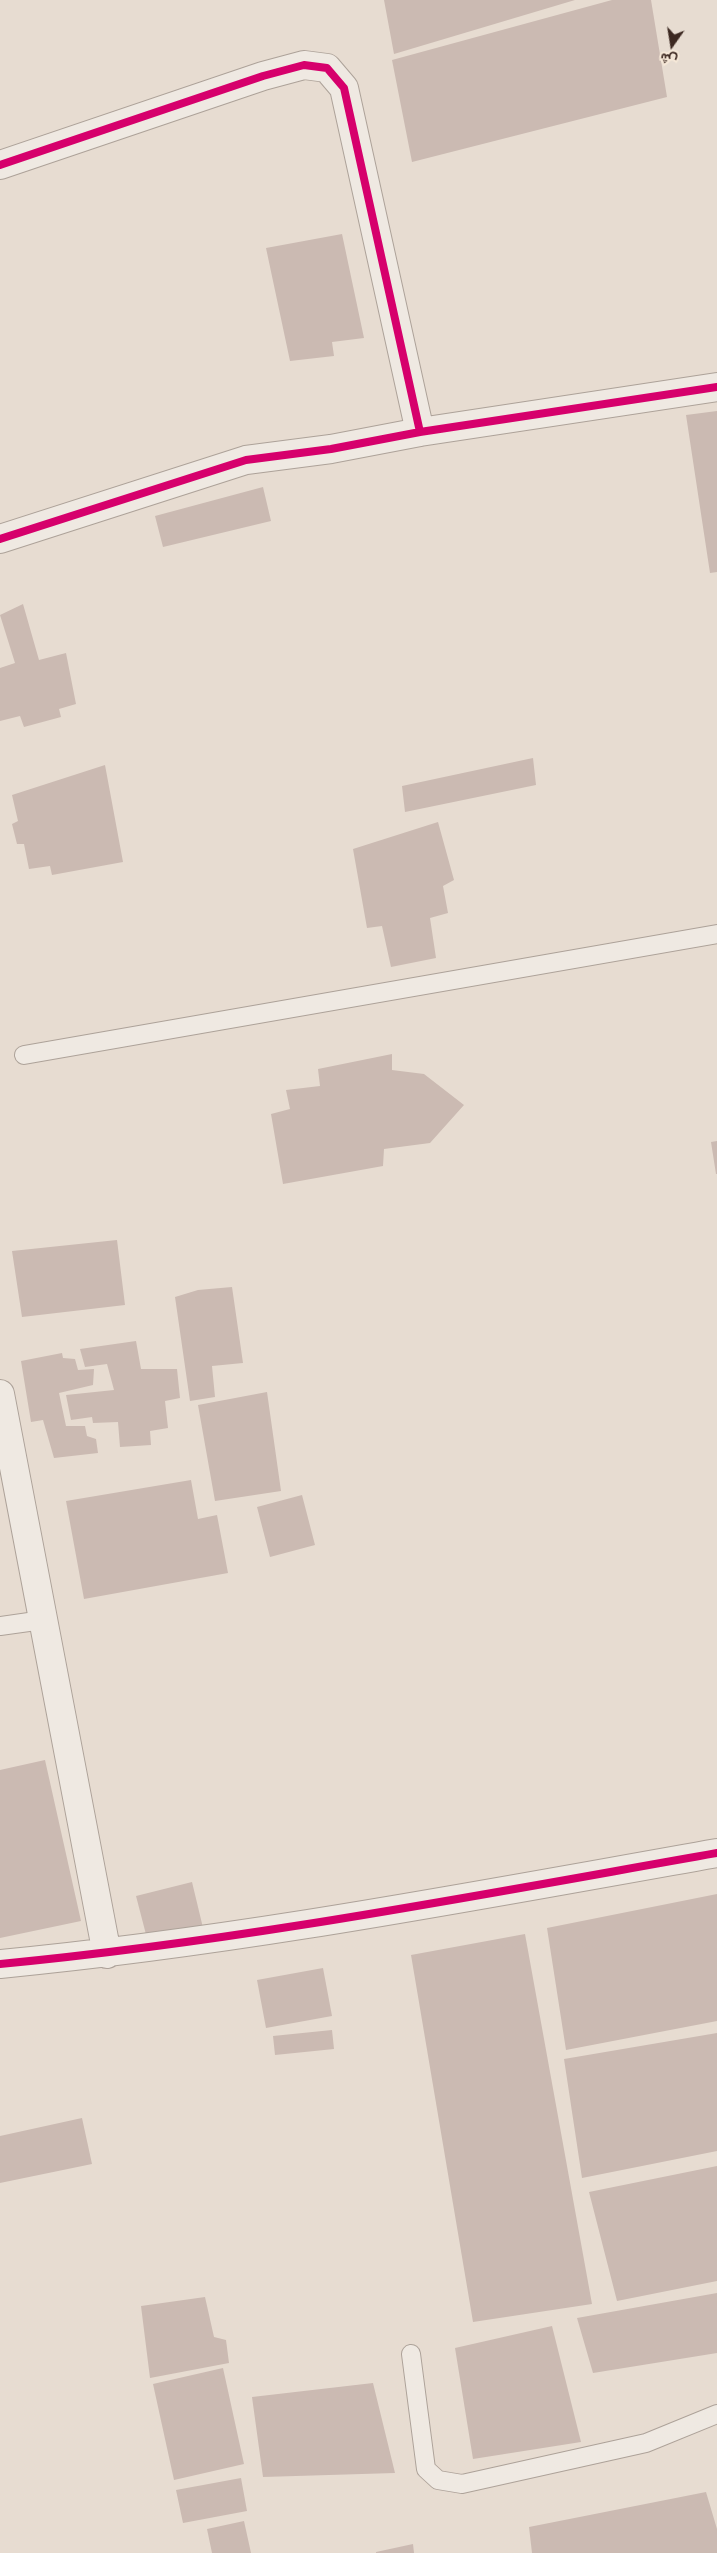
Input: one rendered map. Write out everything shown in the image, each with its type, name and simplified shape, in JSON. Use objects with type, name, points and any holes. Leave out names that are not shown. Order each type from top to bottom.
[{"type":"street","points":[[0,165],[263,76],[304,65],[327,68],[344,88],[420,432]]},
{"type":"street","points":[[0,539],[246,460],[331,449],[420,432],[717,387]]},
{"type":"street","points":[[0,1394],[107,1954]]},
{"type":"street","points":[[0,1964],[107,1954],[243,1936],[717,1853]]},
{"type":"lane","points":[[24,1055],[717,934]]},
{"type":"lane","points":[[0,1626],[43,1620]]},
{"type":"lane","points":[[411,2354],[426,2469],[438,2480],[462,2484],[646,2443],[717,2414]]},
{"type":"building","points":[[384,0],[575,0],[394,54]]},
{"type":"building","points":[[612,0],[651,0],[667,97],[412,162],[392,60]]},
{"type":"building","points":[[342,234],[364,338],[332,342],[334,356],[290,361],[266,248]]},
{"type":"building","points":[[717,411],[717,572],[710,573],[686,415]]},
{"type":"building","points":[[263,487],[271,521],[163,547],[155,516]]},
{"type":"building","points":[[23,604],[39,660],[66,653],[76,704],[59,709],[61,717],[24,727],[20,716],[0,721],[0,668],[15,663],[0,615]]},
{"type":"building","points":[[533,758],[536,785],[405,812],[402,786]]},
{"type":"building","points":[[105,765],[123,862],[52,875],[50,866],[29,869],[24,844],[17,844],[12,824],[18,821],[12,795]]},
{"type":"building","points":[[438,822],[454,880],[443,886],[448,913],[430,918],[436,958],[391,967],[382,926],[367,928],[353,849]]},
{"type":"building","points":[[392,1054],[392,1070],[424,1074],[464,1105],[430,1143],[384,1149],[383,1166],[283,1184],[271,1114],[290,1109],[286,1090],[320,1086],[318,1069]]},
{"type":"building","points":[[717,1141],[717,1174],[716,1174],[711,1142]]},
{"type":"building","points":[[117,1240],[125,1305],[22,1317],[12,1251]]},
{"type":"building","points":[[232,1287],[243,1363],[212,1366],[215,1397],[190,1401],[175,1297],[198,1290]]},
{"type":"building","points":[[136,1341],[141,1369],[177,1369],[180,1398],[165,1401],[168,1428],[150,1431],[151,1445],[120,1447],[118,1422],[93,1423],[92,1417],[71,1420],[66,1395],[114,1390],[107,1364],[85,1367],[80,1349]]},
{"type":"building","points":[[62,1353],[63,1358],[75,1359],[78,1370],[94,1369],[93,1385],[59,1393],[66,1426],[85,1426],[87,1436],[96,1439],[98,1453],[54,1458],[43,1420],[31,1422],[21,1361]]},
{"type":"building","points":[[267,1392],[281,1491],[215,1501],[198,1405]]},
{"type":"building","points":[[191,1480],[198,1519],[217,1515],[228,1573],[84,1599],[66,1501]]},
{"type":"building","points":[[302,1495],[315,1545],[270,1557],[257,1507]]},
{"type":"building","points":[[45,1760],[81,1921],[0,1938],[0,1770]]},
{"type":"building","points":[[192,1882],[204,1932],[149,1946],[136,1896]]},
{"type":"building","points":[[717,1894],[717,2021],[566,2050],[547,1928]]},
{"type":"building","points":[[525,1934],[592,2304],[473,2322],[411,1955]]},
{"type":"building","points":[[323,1968],[332,2016],[266,2028],[257,1980]]},
{"type":"building","points":[[332,2030],[334,2049],[275,2055],[273,2036]]},
{"type":"building","points":[[717,2033],[717,2151],[582,2178],[564,2059]]},
{"type":"building","points":[[82,2118],[92,2164],[0,2183],[0,2136]]},
{"type":"building","points":[[717,2166],[717,2281],[617,2301],[589,2192]]},
{"type":"building","points":[[717,2293],[717,2353],[593,2373],[577,2318]]},
{"type":"building","points":[[205,2297],[214,2337],[226,2340],[229,2363],[150,2378],[141,2306]]},
{"type":"building","points":[[552,2326],[581,2442],[473,2459],[455,2348]]},
{"type":"building","points":[[223,2368],[244,2464],[174,2480],[153,2384]]},
{"type":"building","points":[[373,2383],[395,2473],[263,2477],[252,2397]]},
{"type":"building","points":[[241,2478],[247,2511],[183,2523],[176,2490]]},
{"type":"building","points":[[706,2492],[717,2529],[717,2553],[532,2553],[529,2527]]},
{"type":"building","points":[[244,2521],[251,2553],[212,2553],[207,2529]]},
{"type":"building","points":[[413,2544],[414,2553],[376,2553],[376,2552]]},
{"type":"cycle path","points":[[0,165],[263,76],[304,65],[327,68],[344,88],[420,432]]},
{"type":"cycle path","points":[[0,539],[246,460],[331,449],[420,432],[717,387]]},
{"type":"cycle path","points":[[0,1964],[180,1943],[270,1930],[449,1901],[717,1853]]}]
